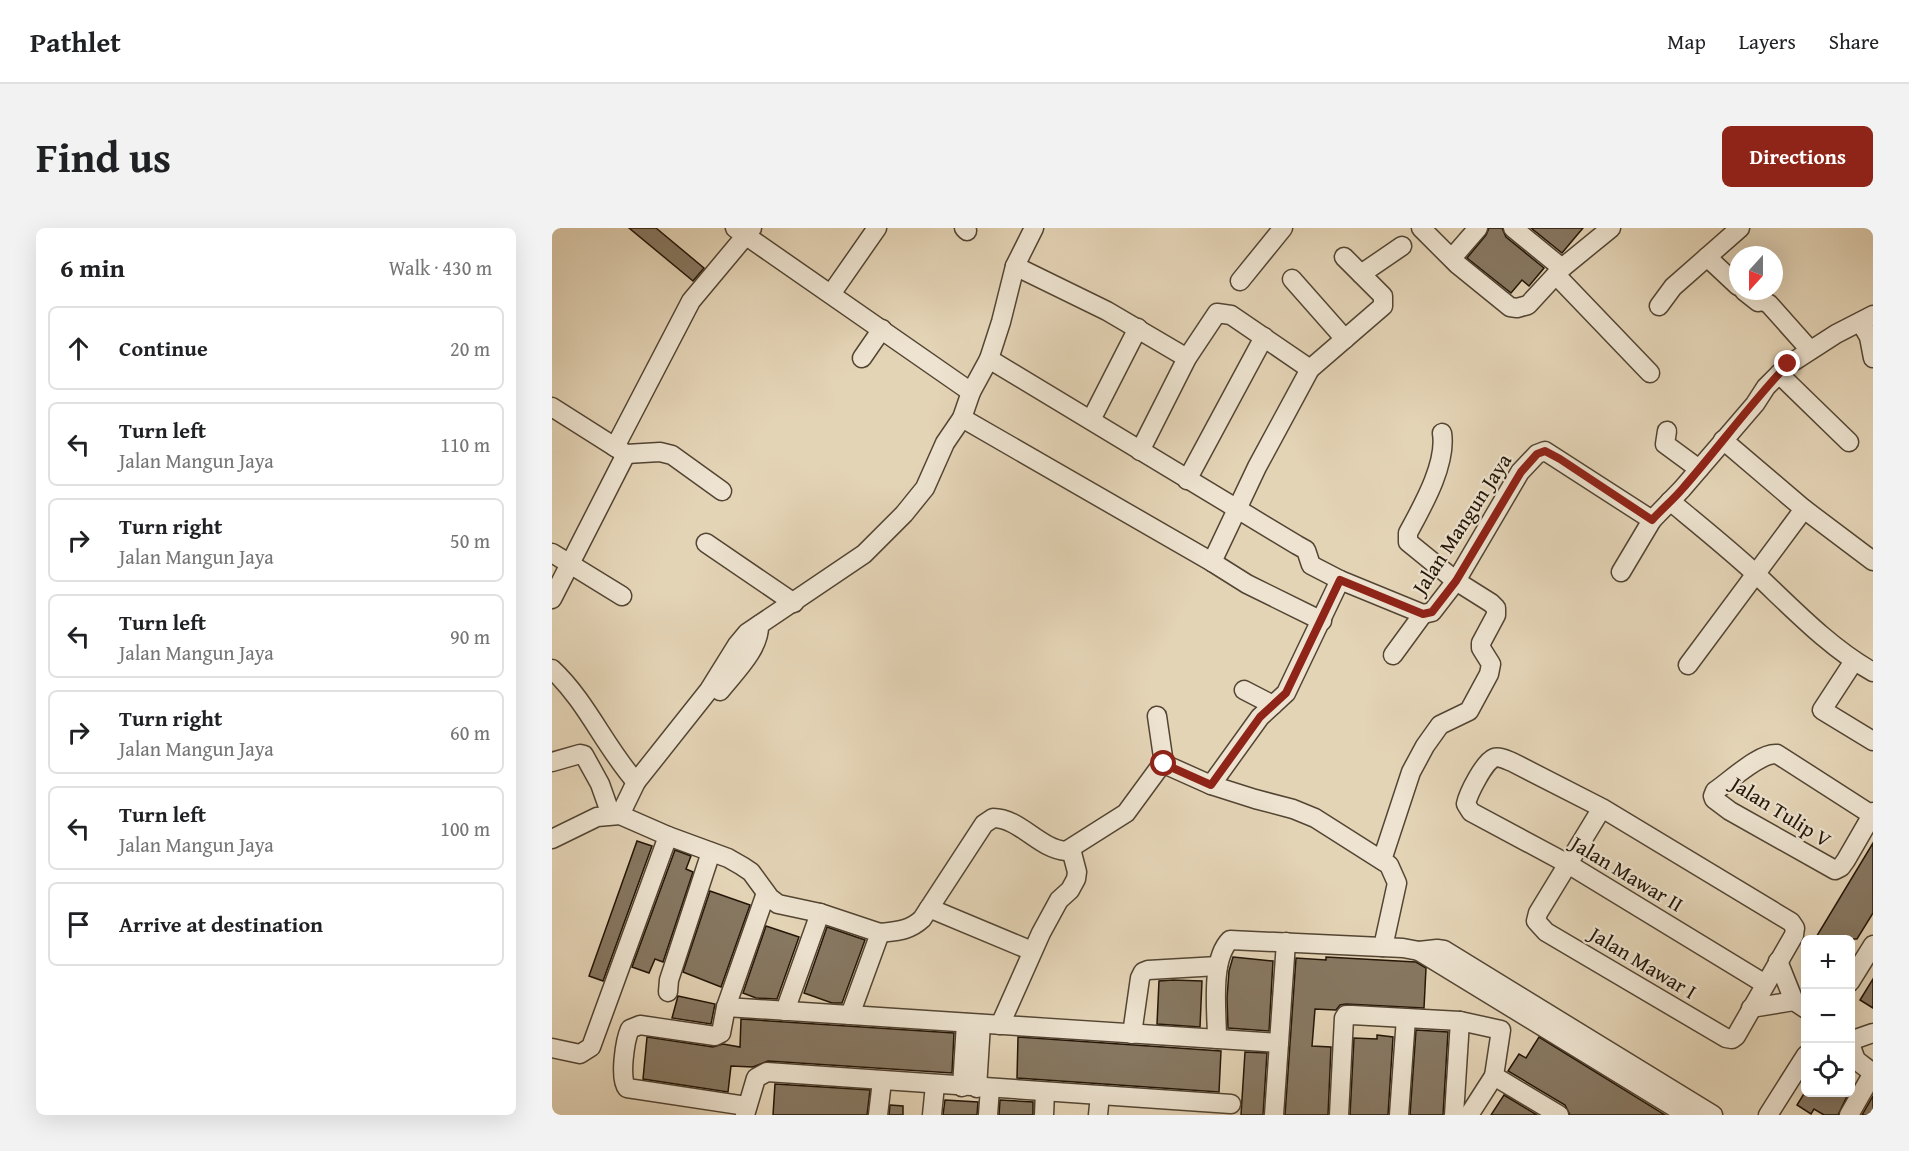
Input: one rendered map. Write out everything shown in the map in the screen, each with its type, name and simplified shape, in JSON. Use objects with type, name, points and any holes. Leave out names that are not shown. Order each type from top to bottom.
[{"type":"street","points":[[831,294],[878,228]]},
{"type":"street","points":[[616,815],[640,778],[703,706],[747,633],[864,554],[904,514],[925,488],[945,443],[962,418],[971,392],[989,359],[1015,266],[1034,228]]},
{"type":"street","points":[[1240,281],[1283,228]]},
{"type":"street","points":[[1421,228],[1452,258],[1510,307],[1524,307],[1559,271],[1611,228]]},
{"type":"street","points":[[1452,258],[1478,228]]},
{"type":"street","points":[[1513,228],[1559,271],[1650,373]]},
{"type":"street","points":[[1659,306],[1673,287],[1740,228]]},
{"type":"street","points":[[552,599],[691,301],[744,231],[971,392]]},
{"type":"street","points":[[1361,274],[1402,246]]},
{"type":"street","points":[[1212,562],[1268,447],[1310,369],[1383,306],[1383,296],[1344,257]]},
{"type":"street","points":[[1707,257],[1729,278]]},
{"type":"street","points":[[1015,266],[1138,328],[1187,358]]},
{"type":"street","points":[[1292,279],[1345,339]]},
{"type":"street","points":[[1755,300],[1769,304],[1810,350]]},
{"type":"street","points":[[1140,451],[1187,358],[1217,313],[1231,315],[1310,369]]},
{"type":"street","points":[[1091,420],[1138,328]]},
{"type":"street","points":[[1621,572],[1652,520],[1699,469],[1788,364],[1810,350],[1869,328],[1873,358]]},
{"type":"street","points":[[862,358],[882,329]]},
{"type":"street","points":[[1187,480],[1264,338]]},
{"type":"street","name":"Jalan Mangun Jaya","points":[[989,359],[1306,550],[1311,565],[1340,580],[1423,614],[1432,612],[1456,581],[1521,472],[1537,454],[1545,451],[1560,459],[1652,520]]},
{"type":"street","points":[[1779,374],[1849,442]]},
{"type":"street","points":[[552,407],[621,450],[660,452],[672,455],[722,491]]},
{"type":"street","points":[[962,418],[1247,584],[1322,621]]},
{"type":"street","points":[[1667,431],[1665,444],[1699,469]]},
{"type":"street","points":[[1382,860],[1411,772],[1425,746],[1440,725],[1469,711],[1489,674],[1491,661],[1481,648],[1481,643],[1496,615],[1496,609],[1491,603],[1456,581],[1408,542],[1408,533],[1432,483],[1444,446],[1442,433]]},
{"type":"street","points":[[1723,440],[1804,509],[1873,561]]},
{"type":"street","points":[[1670,501],[1854,661],[1873,672]]},
{"type":"street","points":[[1688,665],[1804,509]]},
{"type":"street","points":[[706,543],[794,603]]},
{"type":"street","points":[[552,553],[622,596]]},
{"type":"street","points":[[1211,785],[1260,717],[1280,700],[1291,684],[1340,580]]},
{"type":"street","points":[[1393,655],[1423,614]]},
{"type":"street","points":[[1854,661],[1822,710],[1873,741]]},
{"type":"street","points":[[552,669],[575,693],[623,767],[640,778]]},
{"type":"street","points":[[1244,690],[1273,705]]},
{"type":"street","points":[[1157,716],[1164,764]]},
{"type":"street","name":"Jalan Tulip V","points":[[1773,753],[1872,814],[1838,870],[1831,869],[1730,811],[1714,799],[1713,795],[1715,791],[1758,759],[1773,753]]},
{"type":"street","points":[[554,760],[584,755],[616,815]]},
{"type":"street","name":"Jalan Mawar II","points":[[1602,808],[1512,762],[1498,758],[1488,763],[1468,795],[1466,804],[1471,812],[1568,864],[1765,984]]},
{"type":"street","points":[[1164,764],[1211,785],[1308,815],[1389,865],[1397,883],[1383,947]]},
{"type":"street","points":[[552,839],[588,820],[616,815],[742,866],[751,872],[766,893],[778,904],[820,913],[880,933],[906,930],[914,926],[929,908],[984,824],[993,818],[1004,820],[1051,847],[1061,850],[1071,849],[1126,813],[1164,764]]},
{"type":"street","points":[[1568,864],[1602,808]]},
{"type":"street","name":"Jalan Mawar I","points":[[1568,864],[1536,918],[1539,926],[1726,1038],[1734,1038],[1795,932],[1794,925],[1602,808]]},
{"type":"street","points":[[552,1048],[580,1054],[591,1047],[668,836]]},
{"type":"street","points":[[1000,1025],[1032,951],[1059,900],[1070,890],[1076,879],[1077,872],[1071,849]]},
{"type":"street","points":[[668,992],[669,980],[711,852]]},
{"type":"street","points":[[766,893],[726,1007],[722,1031],[718,1036],[640,1025],[632,1027],[626,1041],[623,1084],[627,1088],[746,1110],[756,1078],[763,1073],[1100,1095],[1153,1107],[1210,1108],[1231,1104]]},
{"type":"street","points":[[929,908],[1032,951]]},
{"type":"street","points":[[785,1011],[820,913]]},
{"type":"street","points":[[850,1015],[880,933]]},
{"type":"street","points":[[1217,1039],[1218,966],[1230,940],[1383,947],[1419,951],[1444,950],[1713,1115]]},
{"type":"street","points":[[1274,1115],[1286,942]]},
{"type":"street","points":[[1855,975],[1873,945]]},
{"type":"street","points":[[1419,951],[1687,1115]]},
{"type":"street","points":[[1751,1008],[1800,1005],[1778,961]]},
{"type":"street","points":[[1132,1034],[1140,978],[1143,972],[1218,966]]},
{"type":"street","points":[[726,1007],[1278,1043]]},
{"type":"street","points":[[1468,1115],[1494,1076],[1501,1030],[1509,1007]]},
{"type":"street","points":[[1339,1115],[1344,1016],[1460,1021],[1501,1030]]},
{"type":"street","points":[[1399,1115],[1406,1018]]},
{"type":"street","points":[[1454,1115],[1460,1021]]},
{"type":"street","points":[[973,1023],[976,1087],[988,1115]]},
{"type":"street","points":[[1855,1040],[1873,1033]]},
{"type":"street","points":[[1849,1115],[1873,1073],[1856,1060],[1851,1043]]},
{"type":"street","points":[[1768,1115],[1801,1063]]},
{"type":"street","points":[[1494,1076],[1560,1115]]},
{"type":"street","points":[[878,1115],[882,1081]]},
{"type":"street","points":[[932,1115],[935,1085]]},
{"type":"street","points":[[1044,1115],[1046,1092]]},
{"type":"street","points":[[1098,1115],[1100,1095]]},
{"type":"building","points":[[629,228],[656,228],[704,268],[693,281]]},
{"type":"building","points":[[1489,228],[1502,228],[1506,237],[1544,268],[1529,286],[1522,280],[1511,293],[1467,258]]},
{"type":"building","points":[[1531,228],[1583,228],[1562,253]]},
{"type":"building","points":[[637,841],[652,846],[603,981],[589,976]]},
{"type":"building","points":[[1873,843],[1873,913],[1857,939],[1855,935],[1817,935]]},
{"type":"building","points":[[675,850],[691,856],[686,869],[693,872],[663,962],[655,959],[649,973],[632,967]]},
{"type":"building","points":[[710,891],[750,905],[721,987],[683,972]]},
{"type":"building","points":[[766,926],[799,937],[777,999],[756,998],[743,993]]},
{"type":"building","points":[[827,927],[865,940],[842,1003],[832,1003],[804,993]]},
{"type":"building","points":[[1233,957],[1273,961],[1269,1031],[1228,1028],[1227,998],[1229,971]]},
{"type":"building","points":[[1326,957],[1416,962],[1426,968],[1424,1008],[1346,1004],[1340,1005],[1336,1010],[1315,1009],[1312,1046],[1331,1047],[1328,1115],[1285,1115],[1296,958],[1326,960]]},
{"type":"building","points":[[1873,979],[1873,1008],[1860,1000]]},
{"type":"building","points":[[1159,981],[1202,981],[1200,1027],[1157,1024]]},
{"type":"building","points":[[678,996],[715,1004],[711,1024],[672,1018]]},
{"type":"building","points":[[741,1019],[954,1033],[952,1073],[768,1061],[753,1067],[731,1066],[728,1092],[643,1079],[647,1037],[713,1047],[723,1044],[740,1047]]},
{"type":"building","points":[[1416,1030],[1448,1032],[1443,1115],[1410,1115]]},
{"type":"building","points":[[1377,1035],[1393,1037],[1388,1115],[1350,1115],[1354,1038],[1377,1039]]},
{"type":"building","points":[[1018,1037],[1221,1051],[1219,1092],[1017,1078]]},
{"type":"building","points":[[1539,1037],[1665,1115],[1570,1115],[1565,1105],[1508,1071],[1519,1054],[1526,1058]]},
{"type":"building","points":[[1245,1052],[1267,1053],[1263,1115],[1241,1115]]},
{"type":"building","points":[[775,1084],[870,1090],[867,1115],[773,1115]]},
{"type":"building","points":[[1504,1095],[1537,1115],[1491,1115]]},
{"type":"building","points":[[1873,1096],[1873,1115],[1862,1115]]},
{"type":"building","points":[[1802,1097],[1847,1097],[1838,1115],[1824,1115],[1814,1109],[1811,1114],[1797,1105]]},
{"type":"building","points":[[945,1100],[978,1102],[977,1115],[943,1115]]},
{"type":"building","points":[[1000,1100],[1033,1102],[1033,1115],[999,1115]]},
{"type":"building","points":[[890,1105],[903,1106],[903,1115],[889,1115]]},
{"type":"route","points":[[1164,764],[1211,785],[1260,717],[1286,693],[1340,580],[1423,614],[1432,612],[1456,581],[1521,472],[1537,454],[1545,451],[1652,520],[1682,489],[1755,404],[1766,387],[1788,364]]}]
